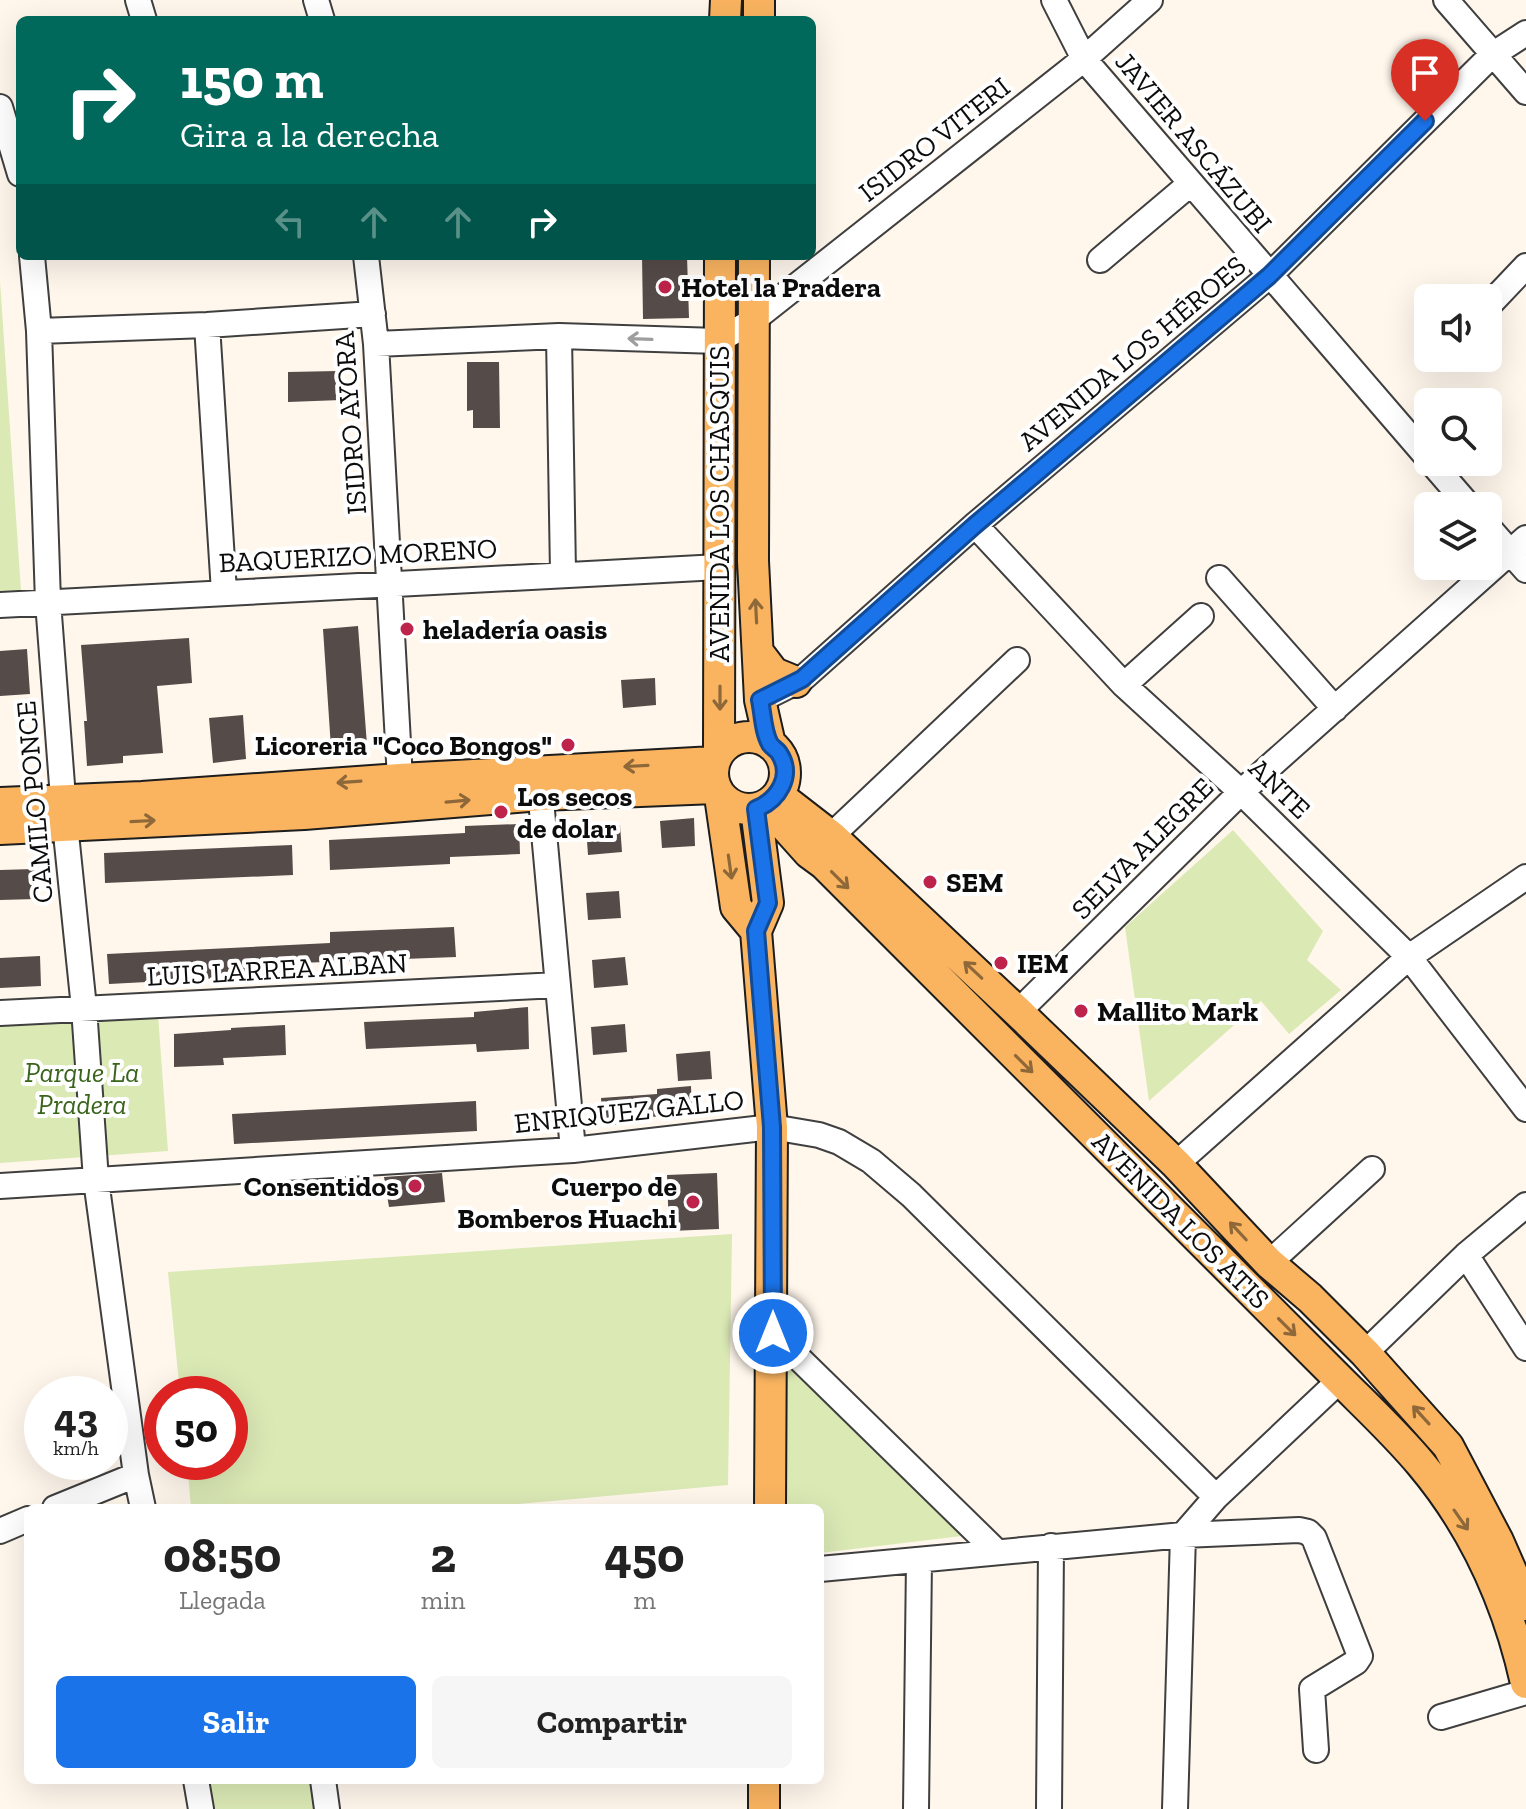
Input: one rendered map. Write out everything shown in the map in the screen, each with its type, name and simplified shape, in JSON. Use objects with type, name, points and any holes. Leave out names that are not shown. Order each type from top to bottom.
[{"type":"main road","name":"AVENIDA LOS CHASQUIS","points":[[720,260],[717,774],[736,907],[756,931]]},
{"type":"main road","name":"AVENIDA LOS CHASQUIS","points":[[754,260],[753,561],[760,700],[770,744]]},
{"type":"main road","points":[[758,652],[774,673],[796,682]]},
{"type":"main road","points":[[743,737],[757,738],[770,744],[780,754],[785,768],[784,782],[766,803],[735,807],[717,774],[729,742],[743,737]]},
{"type":"main road","points":[[0,829],[64,811],[142,797],[400,779],[540,783],[717,774]]},
{"type":"main road","points":[[0,803],[64,811],[304,814],[540,783]]},
{"type":"main road","name":"AVENIDA LOS CHASQUIS","points":[[766,803],[768,903],[756,931],[772,1127],[770,1504]]},
{"type":"main road","name":"AVENIDA LOS ATIS","points":[[766,803],[820,844],[1018,1012],[1176,1164],[1269,1263],[1310,1298],[1365,1353],[1448,1446],[1498,1541],[1526,1605]]},
{"type":"main road","points":[[765,871],[781,857],[820,844]]},
{"type":"main road","name":"AVENIDA LOS ATIS","points":[[820,844],[824,864],[1421,1464],[1469,1531],[1498,1588],[1520,1654],[1526,1683]]},
{"type":"main road","points":[[764,1784],[764,1809]]},
{"type":"street","name":"JAVIER ASCÁZUBI","points":[[1054,0],[1084,59],[1414,442]]},
{"type":"street","name":"ISIDRO VITERI","points":[[718,341],[752,321],[1084,59],[1150,0]]},
{"type":"street","points":[[1446,0],[1526,92]]},
{"type":"street","name":"AVENIDA LOS HÉROES","points":[[760,700],[796,682],[975,525],[1269,276],[1492,55],[1526,33]]},
{"type":"street","points":[[0,107],[16,162]]},
{"type":"street","points":[[1100,260],[1190,184]]},
{"type":"street","name":"CAMILO PONCE","points":[[32,260],[39,331],[48,602],[96,1180],[142,1504]]},
{"type":"street","name":"ISIDRO AYORA","points":[[366,260],[376,344],[400,779]]},
{"type":"street","points":[[1502,291],[1526,266]]},
{"type":"street","points":[[39,331],[207,325],[373,314]]},
{"type":"street","points":[[207,325],[224,592]]},
{"type":"street","points":[[376,344],[559,336],[718,341]]},
{"type":"street","points":[[559,336],[563,573]]},
{"type":"street","name":"JAVIER ASCÁZUBI","points":[[1444,476],[1457,492]]},
{"type":"street","name":"ANTE","points":[[975,525],[1124,685],[1241,792],[1409,957],[1526,1109]]},
{"type":"street","points":[[1502,538],[1521,554]]},
{"type":"street","name":"SELVA ALEGRE","points":[[1018,1012],[1241,792],[1521,554]]},
{"type":"street","name":"BAQUERIZO MORENO","points":[[0,605],[719,567]]},
{"type":"street","points":[[1219,578],[1335,709]]},
{"type":"street","points":[[1124,685],[1201,616]]},
{"type":"street","points":[[820,844],[1017,660]]},
{"type":"street","points":[[540,783],[573,1150]]},
{"type":"street","points":[[1176,1164],[1409,957],[1526,877]]},
{"type":"street","name":"LUIS LARREA ALBAN","points":[[0,1013],[558,985]]},
{"type":"street","name":"ENRIQUEZ GALLO","points":[[0,1186],[573,1150],[772,1127],[819,1135],[839,1142],[871,1161],[911,1195],[1216,1497]]},
{"type":"street","points":[[1269,1263],[1372,1169]]},
{"type":"street","points":[[1365,1353],[1466,1255],[1526,1205]]},
{"type":"street","points":[[1466,1255],[1526,1348]]},
{"type":"street","points":[[773,1333],[996,1551]]},
{"type":"street","points":[[1175,1809],[1183,1535],[1216,1497],[1340,1380]]},
{"type":"street","points":[[65,1504],[136,1475]]},
{"type":"street","points":[[0,1531],[24,1521]]},
{"type":"street","points":[[824,1569],[1183,1535],[1308,1532],[1314,1538],[1360,1656],[1356,1662],[1312,1689],[1316,1750]]},
{"type":"street","points":[[1049,1809],[1051,1546]]},
{"type":"street","points":[[916,1809],[919,1560]]},
{"type":"street","points":[[1441,1717],[1526,1692]]},
{"type":"street","points":[[197,1784],[201,1809]]},
{"type":"street","points":[[324,1784],[327,1809]]},
{"type":"green space","points":[[0,281],[21,591],[0,593]]},
{"type":"green space","points":[[1233,830],[1323,931],[1307,960],[1341,990],[1289,1034],[1261,1001],[1149,1101],[1125,927]]},
{"type":"green space","name":"Parque La Pradera","points":[[158,1015],[168,1151],[0,1163],[0,1026]]},
{"type":"green space","points":[[732,1234],[728,1485],[520,1504],[191,1504],[189,1480],[248,1480],[248,1376],[178,1376],[168,1272]]},
{"type":"green space","points":[[787,1355],[962,1536],[824,1553],[824,1504],[787,1504]]},
{"type":"green space","points":[[203,1784],[311,1784],[315,1809],[207,1809]]},
{"type":"building","name":"Hotel la Pradera","points":[[642,260],[687,260],[689,318],[643,319]]},
{"type":"building","points":[[467,362],[499,362],[500,428],[473,428],[473,410],[467,411]]},
{"type":"building","points":[[337,371],[341,400],[288,402],[288,372]]},
{"type":"building","points":[[358,626],[367,745],[331,748],[323,629]]},
{"type":"building","points":[[189,638],[192,683],[157,686],[163,753],[123,756],[123,763],[87,766],[81,645]]},
{"type":"building","points":[[27,649],[30,694],[0,696],[0,651]]},
{"type":"building","points":[[655,678],[656,705],[623,708],[621,680]]},
{"type":"building","points":[[243,715],[246,759],[213,763],[209,718]]},
{"type":"building","points":[[694,818],[695,846],[662,848],[660,821]]},
{"type":"building","points":[[519,824],[520,854],[450,857],[450,864],[330,870],[329,840],[465,833],[465,826]]},
{"type":"building","points":[[620,825],[622,852],[588,855],[586,827]]},
{"type":"building","points":[[292,845],[293,875],[105,883],[104,853]]},
{"type":"building","points":[[34,869],[36,899],[0,900],[0,870]]},
{"type":"building","points":[[619,891],[621,918],[588,920],[586,893]]},
{"type":"building","points":[[454,927],[456,957],[299,963],[300,974],[109,984],[107,954],[330,943],[330,932]]},
{"type":"building","points":[[40,956],[41,986],[0,988],[0,958]]},
{"type":"building","points":[[625,957],[628,985],[594,988],[592,960]]},
{"type":"building","points":[[528,1007],[529,1049],[477,1052],[476,1044],[366,1049],[364,1022],[474,1017],[474,1012]]},
{"type":"building","points":[[625,1024],[627,1052],[593,1055],[591,1027]]},
{"type":"building","points":[[285,1025],[286,1055],[223,1058],[224,1065],[174,1067],[174,1034]]},
{"type":"building","points":[[710,1051],[712,1079],[678,1081],[676,1054]]},
{"type":"building","points":[[691,1086],[692,1114],[637,1118],[637,1123],[603,1126],[601,1098],[657,1094],[657,1089]]},
{"type":"building","points":[[476,1101],[477,1131],[234,1144],[232,1114]]},
{"type":"building","name":"Consentidos","points":[[442,1173],[445,1202],[389,1207],[384,1177]]},
{"type":"building","name":"Cuerpo de Bomberos Huachi","points":[[717,1173],[719,1229],[669,1231],[667,1175]]},
{"type":"place","name":"Hotel la Pradera","points":[[665,287]]},
{"type":"place","name":"heladería oasis","points":[[407,629]]},
{"type":"place","name":"Licoreria \"Coco Bongos\"","points":[[568,745]]},
{"type":"place","name":"Los secos de dolar","points":[[501,812]]},
{"type":"place","name":"SEM","points":[[930,882]]},
{"type":"place","name":"IEM","points":[[1001,963]]},
{"type":"place","name":"Mallito Mark","points":[[1081,1011]]},
{"type":"place","name":"Consentidos","points":[[415,1186]]},
{"type":"place","name":"Cuerpo de Bomberos Huachi","points":[[693,1202]]},
{"type":"route","points":[[773,1333],[772,1127],[756,931],[768,903],[756,809],[778,795],[784,782],[785,768],[780,754],[770,744],[760,700],[802,679],[975,525],[1269,276],[1425,121]]}]
